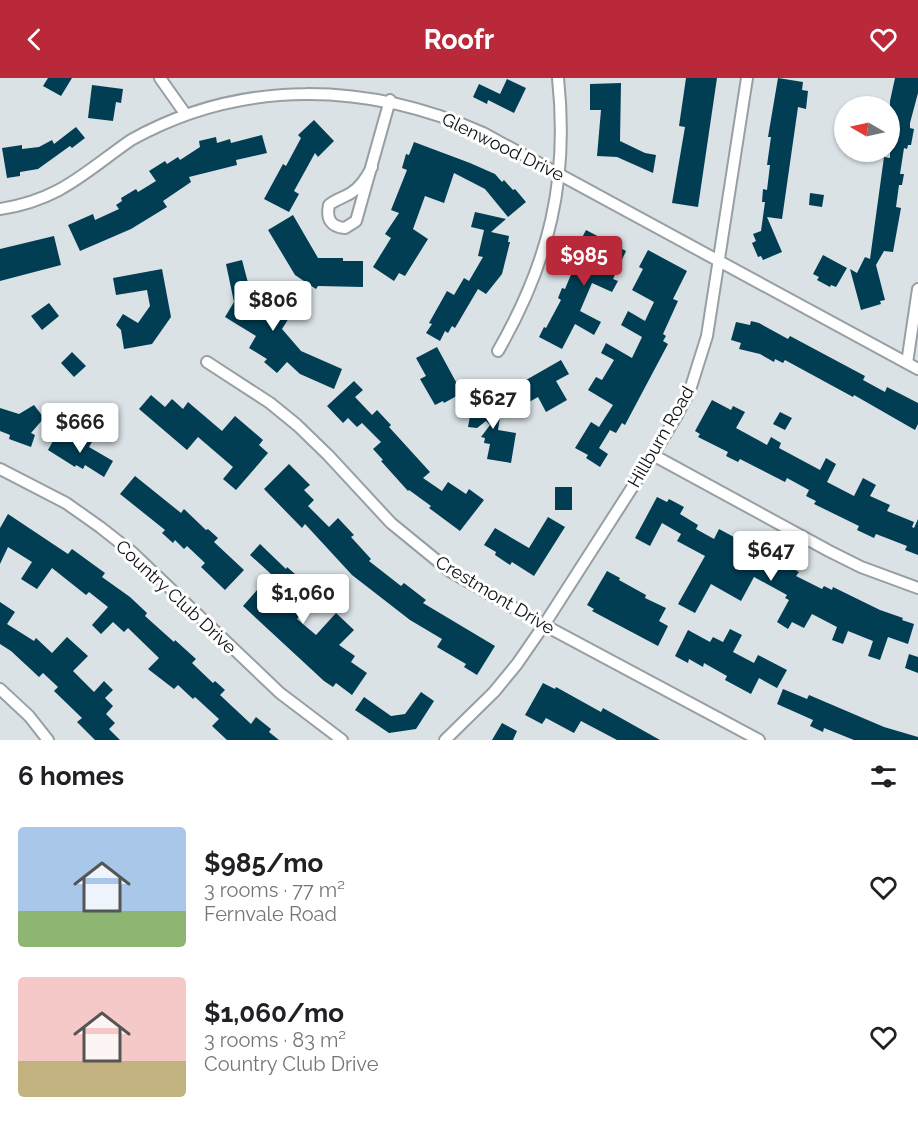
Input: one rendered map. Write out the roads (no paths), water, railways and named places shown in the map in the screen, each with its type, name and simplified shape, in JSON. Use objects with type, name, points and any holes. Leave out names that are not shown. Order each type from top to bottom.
[{"type":"street","points":[[160,78],[184,112]]},
{"type":"street","points":[[498,351],[521,310],[543,255],[552,221],[560,173],[562,138],[558,78]]},
{"type":"street","name":"Hillburn Road","points":[[445,740],[494,692],[544,626],[653,455],[690,390],[707,336],[747,78]]},
{"type":"street","name":"Glenwood Drive","points":[[0,209],[39,199],[61,190],[85,175],[132,139],[184,112],[234,95],[287,88],[330,89],[390,100],[452,120],[483,134],[560,173],[918,369]]},
{"type":"street","points":[[372,166],[368,177],[360,187],[351,194],[334,200],[329,205],[328,219],[332,225],[345,228],[356,221],[372,166],[390,100]]},
{"type":"street","points":[[907,363],[918,289]]},
{"type":"street","name":"Crestmont Drive","points":[[207,362],[270,403],[297,424],[328,454],[391,523],[452,572],[544,626],[759,740]]},
{"type":"street","points":[[653,455],[861,567],[918,588]]},
{"type":"street","name":"Country Club Drive","points":[[0,469],[66,503],[100,526],[133,554],[280,693],[342,740]]},
{"type":"street","points":[[0,689],[28,716],[48,740]]}]
